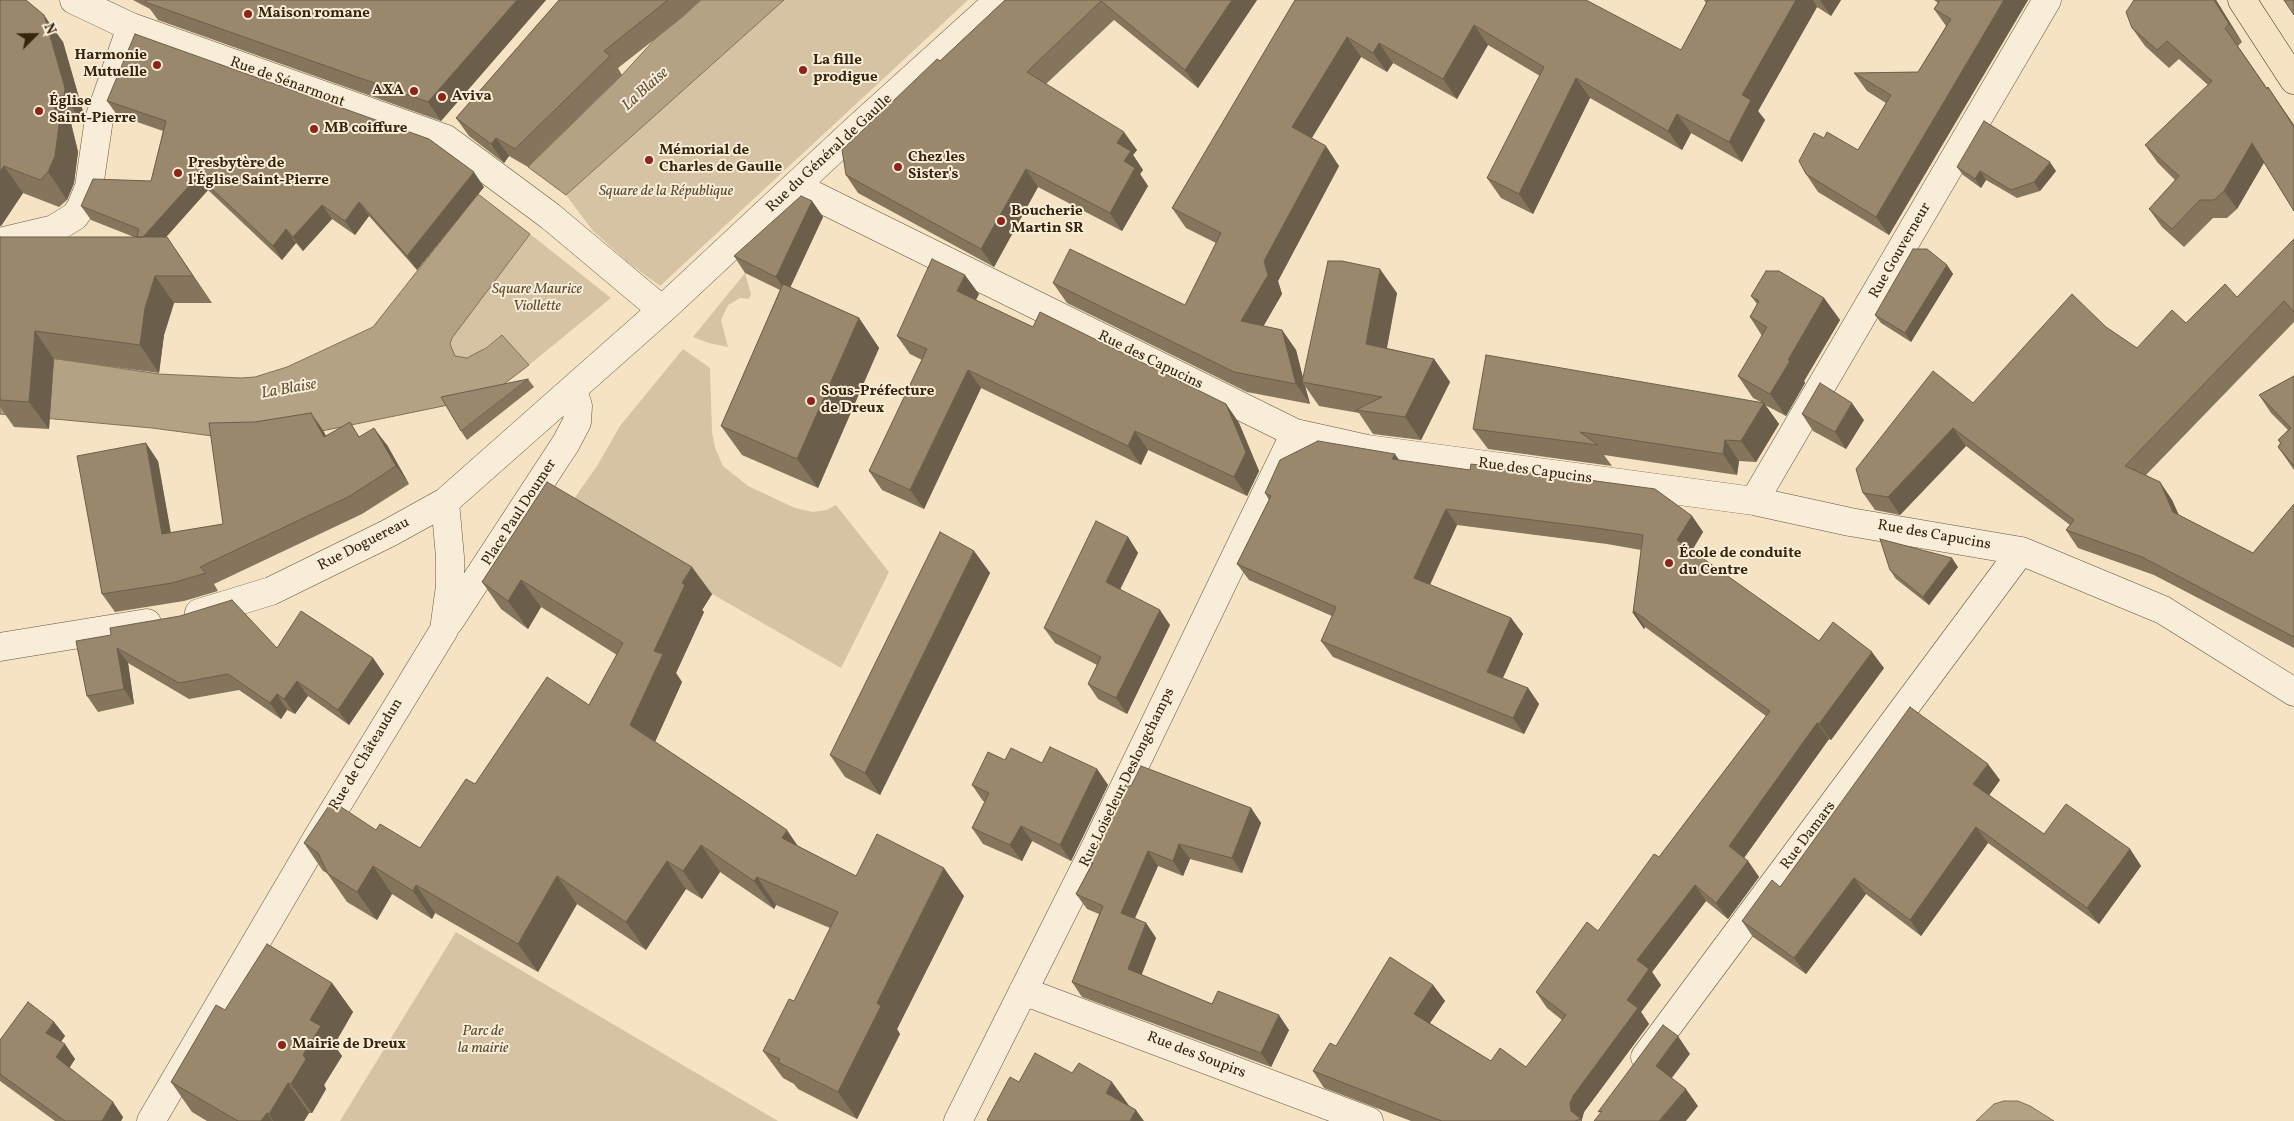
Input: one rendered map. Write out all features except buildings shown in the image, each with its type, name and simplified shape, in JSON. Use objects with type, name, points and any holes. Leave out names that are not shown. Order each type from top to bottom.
[{"type":"main road","points":[[2242,0],[2294,80]]},
{"type":"street","name":"Rue de Sénarmont","points":[[74,0],[130,27],[446,139],[550,216],[662,310]]},
{"type":"street","name":"Rue du Général de Gaulle","points":[[662,310],[794,186],[999,0]]},
{"type":"street","name":"Rue Gouverneur","points":[[1754,502],[2047,0]]},
{"type":"street","points":[[0,242],[54,229],[71,219],[81,207],[89,187],[99,119],[130,27]]},
{"type":"street","points":[[446,139],[465,116]]},
{"type":"street","name":"Rue des Capucins","points":[[794,186],[1295,433],[1367,449],[1754,502],[1850,522],[2022,551],[2163,610],[2294,692]]},
{"type":"street","name":"Rue Doguereau","points":[[0,647],[174,618],[271,591],[389,533],[445,502],[662,310]]},
{"type":"street","name":"Place Paul Doumer","points":[[444,630],[566,443],[577,422],[578,406],[573,390]]},
{"type":"street","name":"Rue Loiseleur Deslongchamps","points":[[958,1121],[1295,433]]},
{"type":"street","name":"Rue de Châteaudun","points":[[151,1121],[320,833],[444,630],[450,586],[450,557],[445,502]]},
{"type":"street","name":"Rue Damars","points":[[1632,1074],[2022,551]]},
{"type":"street","name":"Rue des Soupirs","points":[[1023,991],[1369,1121]]},
{"type":"green space","name":"Square de la République","points":[[784,0],[968,0],[660,286],[629,263],[593,231],[566,195]]},
{"type":"green space","name":"Square Maurice Viollette","points":[[530,234],[611,298],[529,365],[502,335],[474,356],[461,359],[455,356],[450,344],[455,332]]},
{"type":"green space","points":[[745,273],[751,294],[749,299],[740,298],[728,305],[721,320],[728,347],[693,337]]},
{"type":"green space","points":[[683,349],[710,368],[712,432],[715,448],[723,466],[748,486],[795,508],[813,512],[827,510],[836,505],[889,572],[841,668],[566,510],[597,466],[620,426]]},
{"type":"green space","name":"Parc de la mairie","points":[[456,932],[778,1121],[340,1121]]},
{"type":"water","name":"La Blaise","points":[[701,0],[784,0],[566,195],[528,167],[622,75],[656,38]]},
{"type":"water","name":"La Blaise","points":[[478,194],[530,234],[452,338],[450,344],[455,356],[467,358],[486,348],[502,335],[529,365],[487,397],[278,440],[250,441],[152,428],[0,414],[0,356],[45,357],[159,374],[241,378],[255,377],[287,367],[373,327]]},
{"type":"water","points":[[2004,1101],[2018,1101],[2054,1121],[1976,1121],[1994,1104]]},
{"type":"place","name":"Maison romane","points":[[248,14]]},
{"type":"place","name":"Harmonie Mutuelle","points":[[157,65]]},
{"type":"place","name":"La fille prodigue","points":[[803,70]]},
{"type":"place","name":"AXA","points":[[414,91]]},
{"type":"place","name":"Aviva","points":[[442,97]]},
{"type":"place","name":"Église Saint-Pierre","points":[[39,111]]},
{"type":"place","name":"MB coiffure","points":[[314,129]]},
{"type":"place","name":"Mémorial de Charles de Gaulle","points":[[649,160]]},
{"type":"place","name":"Chez les Sister's","points":[[898,167]]},
{"type":"place","name":"Presbytère de l'Église Saint-Pierre","points":[[178,173]]},
{"type":"place","name":"Boucherie Martin SR","points":[[1001,221]]},
{"type":"place","name":"Sous-Préfecture de Dreux","points":[[811,401]]},
{"type":"place","name":"École de conduite du Centre","points":[[1669,563]]},
{"type":"place","name":"Mairie de Dreux","points":[[282,1045]]}]
